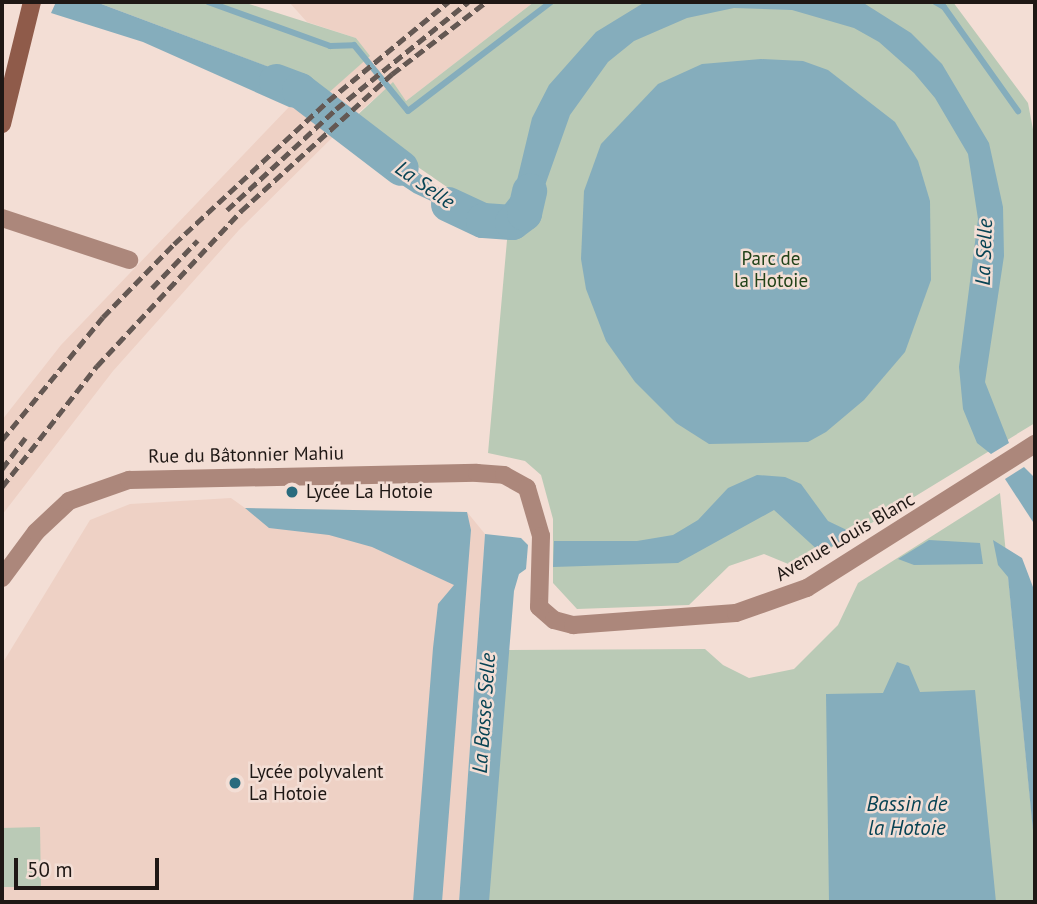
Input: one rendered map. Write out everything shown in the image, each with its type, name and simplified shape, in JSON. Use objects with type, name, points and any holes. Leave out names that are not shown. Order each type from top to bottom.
[{"type":"main road","points":[[2,124],[32,2]]},
{"type":"street","points":[[2,218],[129,260]]},
{"type":"street","name":"Avenue Louis Blanc","points":[[540,570],[539,607],[554,620],[573,625],[694,618],[766,606],[842,568],[1035,444]]},
{"type":"street","name":"Rue du Bâtonnier Mahiu","points":[[2,578],[36,531],[69,501],[129,480],[477,473],[504,475],[527,488],[541,536],[540,570]]},
{"type":"shaded area","points":[[289,2],[534,2],[406,101],[393,83],[352,118],[239,230],[113,371],[2,515],[2,420],[61,345],[289,107],[309,110],[369,56],[356,38],[307,22]]},
{"type":"shaded area","name":"Lycée polyvalent La Hotoie","points":[[231,498],[245,508],[467,512],[485,534],[459,902],[2,902],[2,664],[90,520],[130,504]]},
{"type":"green space","points":[[96,2],[243,2],[356,38],[370,56],[325,96],[316,85]]},
{"type":"green space","name":"Parc de la Hotoie","points":[[534,2],[953,2],[1028,103],[1035,140],[1035,423],[798,568],[764,554],[729,566],[689,605],[577,609],[553,583],[553,519],[541,475],[525,461],[488,453],[508,229],[351,121],[393,82],[406,101]]},
{"type":"green space","points":[[1000,493],[1035,848],[1035,902],[483,902],[499,650],[705,649],[723,665],[749,678],[794,669],[838,625],[858,583]]},
{"type":"green space","points":[[40,827],[41,887],[2,887],[2,828]]},
{"type":"water","points":[[56,2],[96,2],[317,85],[325,96],[309,110],[289,107],[143,42],[51,13]]},
{"type":"water","points":[[645,2],[862,2],[911,33],[942,64],[989,143],[1003,207],[1004,256],[985,382],[1009,443],[991,454],[977,443],[963,409],[959,367],[978,219],[968,154],[935,98],[914,73],[879,42],[854,28],[792,10],[734,8],[687,18],[634,41],[608,62],[570,115],[532,222],[521,233],[502,236],[502,208],[514,193],[532,118],[549,85],[596,32]]},
{"type":"water","points":[[761,59],[803,61],[828,70],[895,122],[918,161],[930,201],[931,280],[905,352],[864,400],[826,432],[808,442],[709,444],[676,423],[635,382],[606,341],[586,289],[581,259],[584,191],[601,144],[658,84],[702,64]]},
{"type":"water","points":[[368,135],[451,197],[491,213],[491,229],[414,193],[352,152]]},
{"type":"water","points":[[1024,467],[1035,478],[1035,525],[1005,479]]},
{"type":"water","points":[[757,475],[785,477],[801,484],[828,521],[853,533],[821,553],[774,510],[678,563],[553,567],[554,541],[637,541],[673,535],[698,520],[728,488]]},
{"type":"water","points":[[245,508],[467,512],[471,530],[442,902],[413,902],[438,604],[454,585],[372,547],[329,535],[269,528]]},
{"type":"water","name":"La Basse Selle","points":[[485,534],[521,538],[528,545],[526,569],[519,574],[514,591],[489,902],[459,902]]},
{"type":"water","points":[[929,540],[980,543],[983,564],[914,565],[898,559]]},
{"type":"water","points":[[993,540],[1022,558],[1033,587],[1035,851],[1008,577],[998,565]]},
{"type":"water","name":"Bassin de la Hotoie","points":[[897,662],[909,666],[920,692],[975,690],[996,902],[829,902],[826,694],[883,693]]},
{"type":"waterway","points":[[208,2],[330,46],[354,45],[408,111],[551,2]]},
{"type":"waterway","points":[[935,2],[944,7],[1018,111]]},
{"type":"waterway","name":"La Selle","points":[[276,81],[299,90],[401,168]]},
{"type":"waterway","name":"La Selle","points":[[448,204],[483,220],[512,222],[524,213],[529,191]]},
{"type":"railway","points":[[2,440],[103,317],[174,244],[328,101],[448,2]]},
{"type":"railway","points":[[227,210],[336,109],[468,2]]},
{"type":"railway","points":[[2,487],[97,366],[241,211],[392,74],[486,2]]},
{"type":"railway","points":[[152,288],[198,240]]},
{"type":"railway","points":[[2,469],[25,438]]},
{"type":"place","name":"Lycée La Hotoie","points":[[292,492]]},
{"type":"place","name":"Lycée polyvalent La Hotoie","points":[[235,783]]}]
